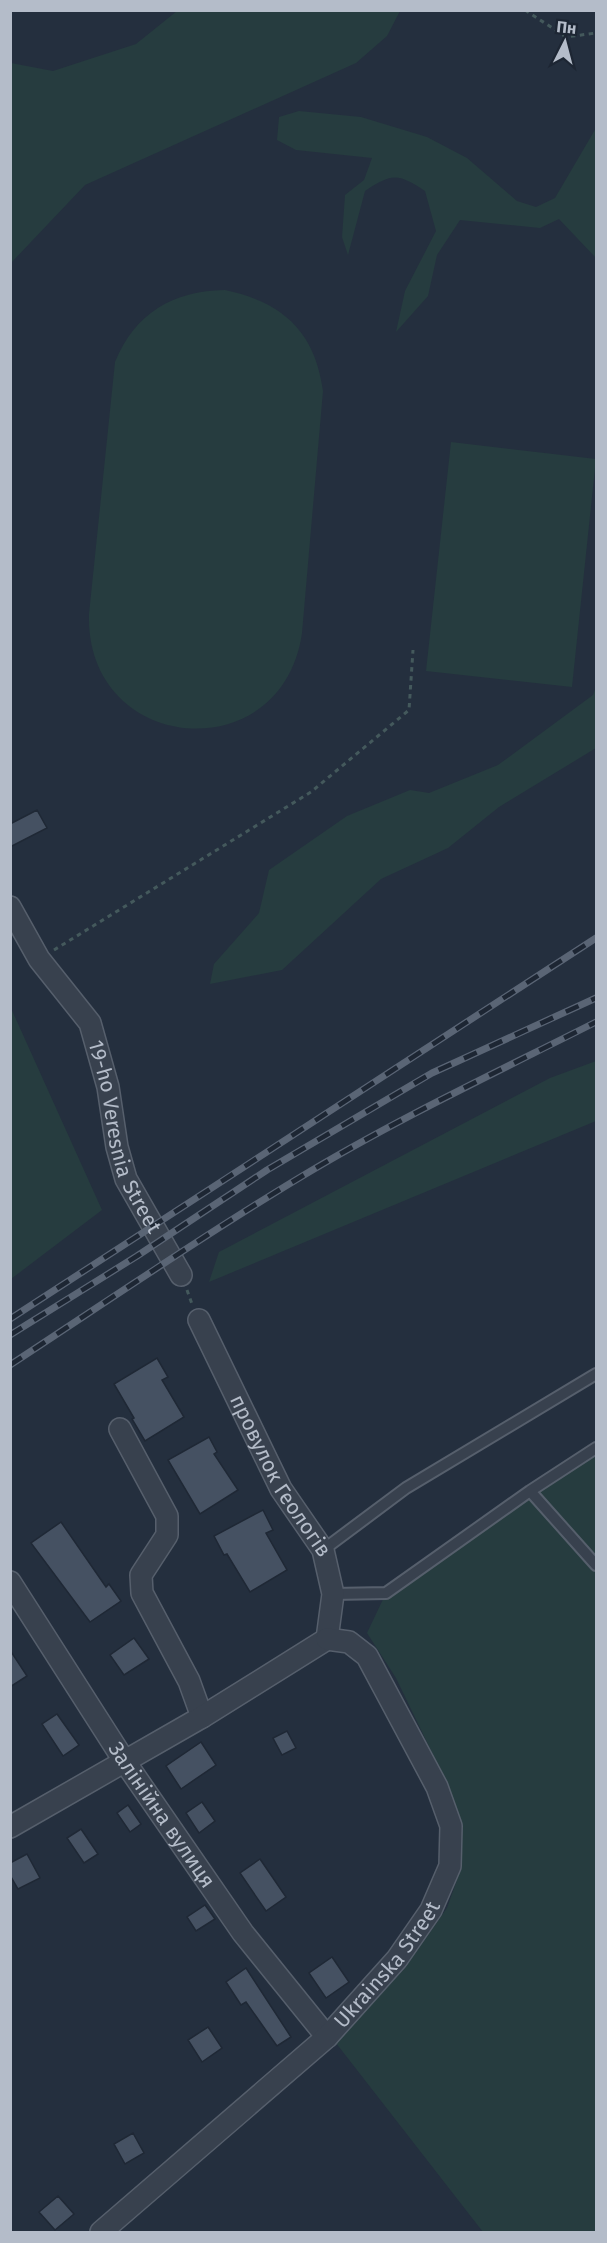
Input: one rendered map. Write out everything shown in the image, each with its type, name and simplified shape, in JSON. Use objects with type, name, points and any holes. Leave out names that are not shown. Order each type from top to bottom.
[{"type":"street","name":"19-ho Veresnia Street","points":[[10,907],[39,958],[90,1023],[108,1087],[117,1147],[126,1179],[181,1275]]},
{"type":"street","name":"провулок Геологів","points":[[199,1320],[281,1489],[322,1550],[333,1594],[327,1639]]},
{"type":"street","points":[[120,1429],[167,1516],[167,1535],[141,1575],[142,1593],[189,1681],[202,1717]]},
{"type":"street","name":"Залінійна вулиця","points":[[10,1582],[125,1762],[243,1933],[327,2037]]},
{"type":"street","points":[[10,1827],[202,1717],[327,1639]]},
{"type":"street","name":"Ukrainska Street","points":[[101,2232],[327,2037],[397,1959],[431,1910],[450,1866],[451,1826],[437,1787],[367,1656],[349,1642],[327,1639]]},
{"type":"lane","points":[[322,1550],[406,1488],[597,1374]]},
{"type":"lane","points":[[333,1594],[386,1593],[530,1491],[597,1448]]},
{"type":"lane","points":[[530,1491],[597,1564]]},
{"type":"path","points":[[525,10],[566,37],[597,33]]},
{"type":"path","points":[[39,958],[310,792],[409,710],[413,650]]},
{"type":"path","points":[[181,1275],[199,1320]]},
{"type":"green space","points":[[177,11],[400,11],[387,36],[356,63],[85,185],[11,263],[11,63],[53,71],[136,44]]},
{"type":"green space","points":[[299,111],[361,117],[427,137],[467,158],[517,201],[536,207],[555,198],[596,128],[596,258],[559,219],[540,228],[460,220],[437,255],[428,296],[396,332],[405,291],[436,231],[425,191],[401,178],[389,178],[365,191],[348,255],[342,237],[345,195],[364,180],[372,158],[296,150],[277,140],[279,117]]},
{"type":"green space","points":[[225,290],[263,302],[279,311],[304,336],[319,370],[323,391],[302,633],[287,678],[260,708],[225,725],[186,728],[149,718],[118,696],[96,661],[89,614],[115,362],[133,330],[158,308],[189,295]]},
{"type":"green space","points":[[451,442],[596,459],[572,687],[426,671]]},
{"type":"green space","points":[[596,687],[596,748],[499,807],[448,848],[381,879],[282,970],[210,984],[214,964],[259,913],[269,870],[347,816],[410,790],[429,793],[498,765],[593,695]]},
{"type":"green space","points":[[10,1006],[102,1210],[11,1279],[10,1279]]},
{"type":"green space","points":[[596,1061],[596,1121],[209,1282],[219,1252],[550,1078]]},
{"type":"green space","points":[[596,1448],[596,2232],[483,2232],[336,2043],[405,1968],[447,1908],[457,1880],[461,1833],[450,1790],[396,1678],[367,1633],[386,1593]]},
{"type":"building","points":[[37,810],[47,828],[10,847],[10,824]]},
{"type":"building","points":[[157,1358],[168,1377],[162,1380],[184,1417],[145,1441],[114,1384]]},
{"type":"building","points":[[209,1437],[217,1452],[214,1454],[238,1490],[200,1514],[168,1460]]},
{"type":"building","points":[[263,1510],[273,1530],[266,1533],[287,1570],[250,1592],[227,1554],[224,1555],[214,1536]]},
{"type":"building","points":[[61,1522],[106,1587],[109,1584],[121,1601],[90,1622],[31,1543]]},
{"type":"building","points":[[134,1638],[149,1659],[124,1675],[110,1655]]},
{"type":"building","points":[[10,1650],[27,1676],[10,1687]]},
{"type":"building","points":[[57,1714],[79,1745],[63,1756],[42,1724]]},
{"type":"building","points":[[287,1731],[296,1748],[282,1755],[273,1738]]},
{"type":"building","points":[[201,1742],[216,1765],[181,1789],[166,1766]]},
{"type":"building","points":[[202,1802],[215,1821],[199,1833],[186,1813]]},
{"type":"building","points":[[128,1805],[141,1824],[130,1832],[117,1813]]},
{"type":"building","points":[[81,1829],[98,1854],[84,1863],[67,1838]]},
{"type":"building","points":[[27,1854],[40,1878],[18,1889],[10,1875],[10,1863]]},
{"type":"building","points":[[260,1859],[286,1897],[266,1911],[240,1873]]},
{"type":"building","points":[[205,1905],[215,1919],[196,1931],[187,1917]]},
{"type":"building","points":[[332,1957],[349,1982],[326,1998],[309,1973]]},
{"type":"building","points":[[246,1968],[291,2037],[277,2046],[246,2002],[241,2005],[226,1982]]},
{"type":"building","points":[[208,2027],[222,2048],[202,2062],[188,2040]]},
{"type":"building","points":[[133,2133],[144,2153],[125,2164],[114,2144]]},
{"type":"building","points":[[58,2196],[74,2214],[55,2230],[39,2212]]},
{"type":"railway","points":[[10,1319],[596,938]]},
{"type":"railway","points":[[10,1335],[137,1256],[267,1170],[432,1073],[596,998]]},
{"type":"railway","points":[[10,1365],[226,1223],[299,1178],[446,1097],[596,1022]]}]
